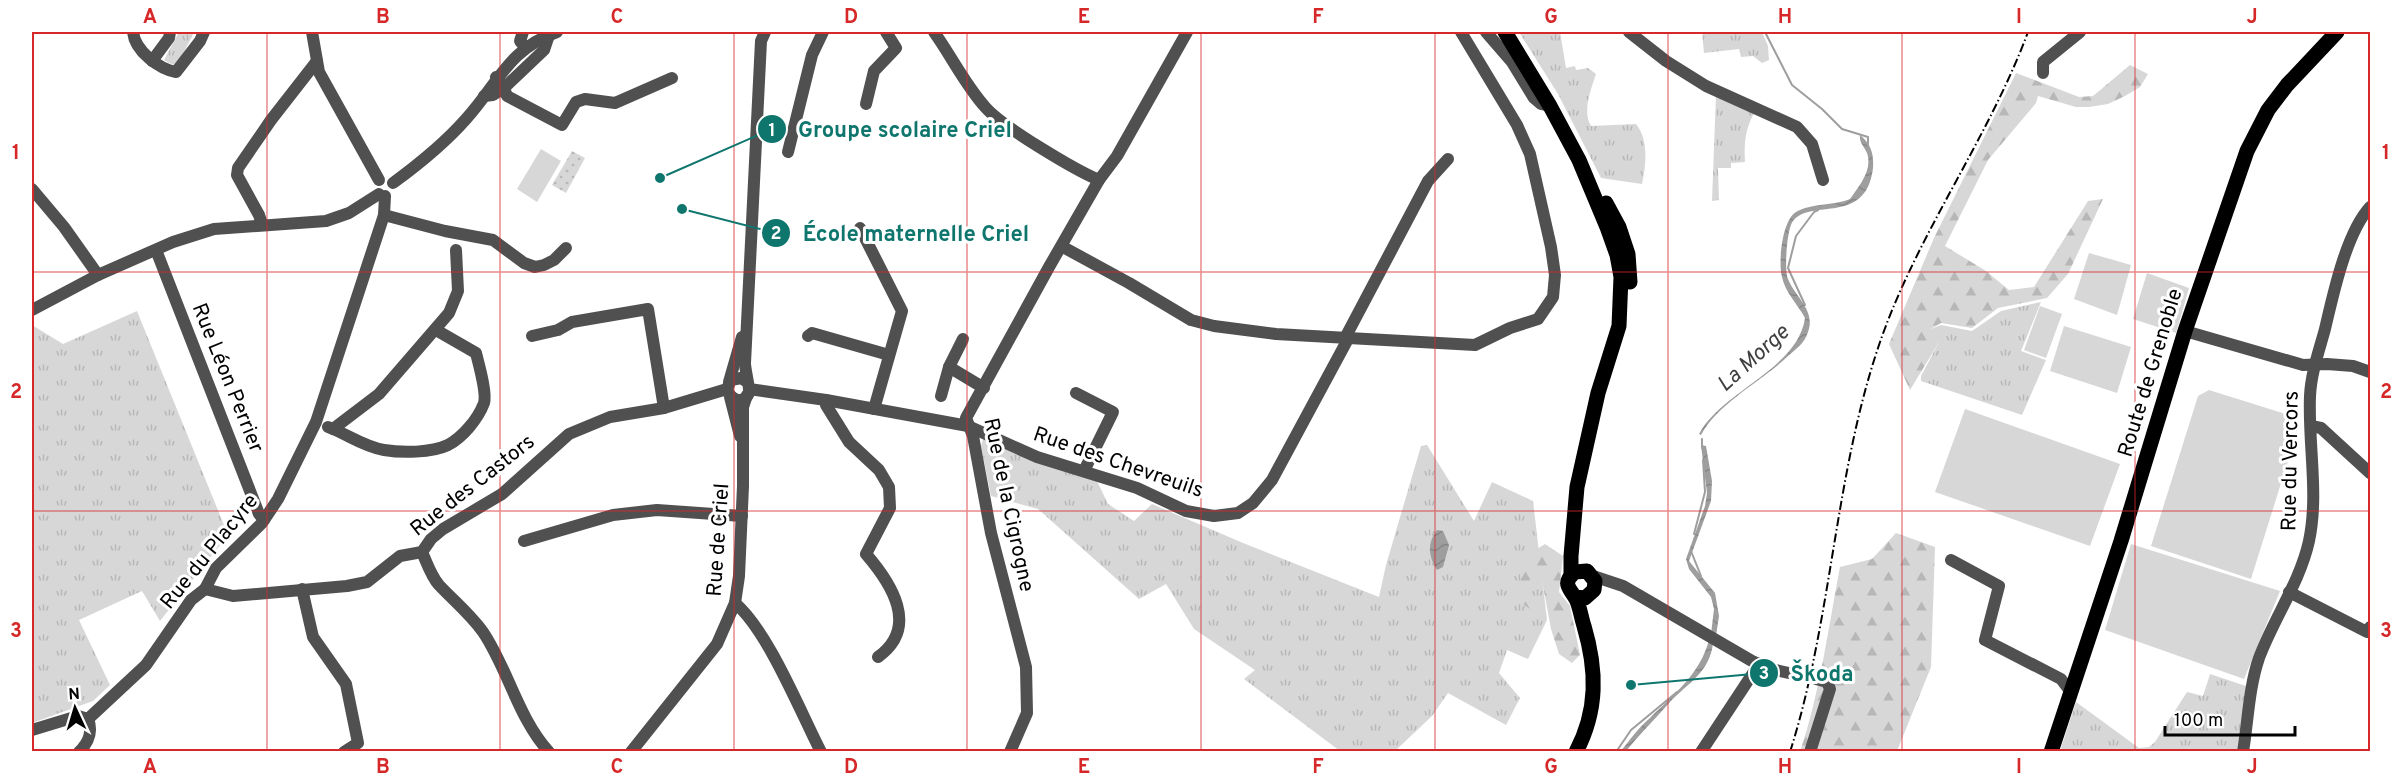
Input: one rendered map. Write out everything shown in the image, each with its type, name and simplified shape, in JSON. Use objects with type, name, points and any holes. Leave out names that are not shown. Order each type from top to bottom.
[{"type":"main road","points":[[1505,32],[1600,192],[1619,227],[1628,254],[1631,300],[1626,328],[1608,389],[1596,411],[1584,449],[1578,482],[1568,588],[1588,586]]},
{"type":"main road","name":"Route de Grenoble","points":[[2051,752],[2121,541],[2185,331],[2247,151],[2268,110],[2337,32]]},
{"type":"main road","points":[[1574,535],[1588,586],[1587,636],[1591,655],[1593,706],[1576,752]]},
{"type":"main road","points":[[1571,574],[1579,570],[1588,586]]},
{"type":"street","points":[[133,32],[134,37],[152,61],[165,70],[177,72],[204,32]]},
{"type":"street","points":[[152,61],[169,38],[170,32]]},
{"type":"street","points":[[312,32],[319,72],[379,180]]},
{"type":"street","points":[[523,32],[520,41],[526,48]]},
{"type":"street","name":"Rue de Criel","points":[[632,752],[717,644],[735,603],[742,516],[743,407],[748,389],[747,325],[761,41],[765,32]]},
{"type":"street","points":[[788,152],[812,55],[823,32]]},
{"type":"street","points":[[866,104],[874,71],[896,48],[886,32]]},
{"type":"street","points":[[934,32],[948,50],[966,83],[988,110],[1029,140],[1099,180]]},
{"type":"street","name":"Rue de la Cigrogne","points":[[1010,752],[1027,713],[1026,667],[991,533],[973,436],[966,418],[1049,267],[1063,247],[1099,180],[1117,156],[1187,32]]},
{"type":"street","points":[[1063,247],[1200,323],[1276,334],[1475,345],[1510,328],[1538,319],[1553,297],[1555,275],[1530,154],[1517,125],[1461,32]]},
{"type":"street","points":[[1486,32],[1512,62],[1534,98],[1541,104],[1550,106]]},
{"type":"street","points":[[1629,32],[1666,61],[1706,86],[1797,127],[1812,144],[1823,180]]},
{"type":"street","points":[[2043,73],[2043,62],[2080,32]]},
{"type":"street","points":[[393,183],[445,142],[484,96],[496,77],[526,48],[553,33]]},
{"type":"street","points":[[484,96],[504,88],[544,50],[553,33]]},
{"type":"street","points":[[262,224],[237,175],[238,168],[271,120],[317,61]]},
{"type":"street","points":[[496,77],[507,96],[562,125],[576,102],[585,99],[615,103],[672,78]]},
{"type":"street","name":"Rue des Chevreuils","points":[[748,389],[826,400],[968,426],[1037,457],[1137,488],[1186,511],[1214,516],[1238,513],[1253,503],[1272,480],[1428,182],[1448,159]]},
{"type":"street","points":[[379,180],[387,178],[393,183]]},
{"type":"street","points":[[379,180],[376,187],[382,195]]},
{"type":"street","points":[[32,310],[98,275],[174,242],[214,229],[326,221],[393,192],[393,183]]},
{"type":"street","points":[[32,189],[64,227],[98,275]]},
{"type":"street","name":"Rue du Placyre","points":[[88,719],[146,664],[184,609],[205,589],[216,568],[264,520],[278,499],[316,422],[384,215],[382,195]]},
{"type":"street","name":"Rue du Vercors","points":[[2243,752],[2252,685],[2259,660],[2302,564],[2310,540],[2313,500],[2311,382],[2346,250],[2370,207]]},
{"type":"street","points":[[384,215],[445,231],[493,240],[524,263],[535,267],[554,260],[566,248]]},
{"type":"street","points":[[860,228],[902,311],[874,409]]},
{"type":"street","name":"Rue Léon Perrier","points":[[156,250],[259,514],[264,520]]},
{"type":"street","points":[[333,429],[379,394],[449,313],[458,291],[456,250]]},
{"type":"street","points":[[532,336],[558,330],[573,322],[648,309],[664,408]]},
{"type":"street","name":"Rue de Criel","points":[[743,442],[729,389],[747,325]]},
{"type":"street","points":[[316,422],[365,446],[385,450],[423,450],[447,445],[467,430],[484,402],[476,353],[436,330]]},
{"type":"street","points":[[2185,331],[2303,365],[2353,366],[2370,372]]},
{"type":"street","points":[[808,336],[812,333],[889,355]]},
{"type":"street","points":[[941,396],[950,367],[963,339]]},
{"type":"street","points":[[950,367],[984,388]]},
{"type":"street","points":[[737,378],[748,389],[739,400],[729,389],[737,378]]},
{"type":"street","name":"Rue des Castors","points":[[205,589],[233,596],[347,586],[367,582],[400,556],[422,552],[442,529],[502,494],[569,434],[610,417],[664,408],[729,389]]},
{"type":"street","points":[[1076,393],[1113,412],[1084,471]]},
{"type":"street","points":[[826,400],[826,405],[849,442],[879,470],[889,487],[890,508],[866,554],[887,578],[899,608],[898,632],[878,657]]},
{"type":"street","points":[[2311,426],[2322,428],[2370,473]]},
{"type":"street","points":[[524,541],[613,515],[657,510],[742,516]]},
{"type":"street","points":[[422,552],[438,583],[464,608],[498,656],[537,736],[549,752]]},
{"type":"street","points":[[1951,560],[1999,586],[1985,640],[2061,679],[2070,691]]},
{"type":"street","points":[[1588,586],[1613,583],[1623,586],[1759,664],[1798,675]]},
{"type":"street","points":[[302,589],[313,637],[346,684],[358,743],[344,752]]},
{"type":"street","points":[[2289,591],[2367,632],[2370,627]]},
{"type":"street","points":[[735,603],[742,609],[770,650],[821,752]]},
{"type":"street","points":[[1701,752],[1759,664]]},
{"type":"street","points":[[1810,752],[1830,689],[1827,682],[1816,679]]},
{"type":"street","points":[[32,730],[78,716],[88,719],[90,733],[86,744],[79,752]]},
{"type":"green space","points":[[179,32],[194,32],[180,60],[173,65],[164,60]]},
{"type":"green space","points":[[1519,32],[1560,32],[1566,68],[1575,66],[1576,70],[1588,68],[1596,74],[1588,100],[1588,120],[1591,126],[1636,124],[1645,145],[1642,184],[1601,178],[1558,94]]},
{"type":"green space","points":[[1702,32],[1762,32],[1768,46],[1769,60],[1762,63],[1753,56],[1741,57],[1739,49],[1704,53]]},
{"type":"green space","points":[[2130,65],[2148,74],[2140,87],[2108,104],[2076,107],[2038,96],[2036,103],[1988,160],[1945,246],[1986,271],[2009,290],[2034,287],[2088,201],[2103,199],[2068,274],[2047,298],[1998,308],[1972,328],[1941,323],[1929,330],[1938,344],[1910,390],[1889,344],[1934,238],[2016,73],[2079,97],[2093,96]]},
{"type":"green space","points":[[1716,95],[1754,113],[1746,137],[1745,162],[1731,163],[1731,168],[1718,168],[1719,200],[1712,201]]},
{"type":"green space","points":[[541,149],[561,161],[537,202],[517,189]]},
{"type":"green space","points":[[572,151],[585,158],[566,193],[552,185]]},
{"type":"green space","points":[[2089,253],[2131,265],[2117,315],[2074,299]]},
{"type":"green space","points":[[2147,273],[2189,288],[2176,333],[2133,319]]},
{"type":"green space","points":[[2041,302],[2021,351],[2046,360],[2022,415],[1921,381],[1921,376],[1938,344],[1928,330],[1941,325],[1972,331],[2001,311]]},
{"type":"green space","points":[[2040,306],[2062,314],[2046,358],[2024,350]]},
{"type":"green space","points":[[137,311],[228,535],[160,621],[142,591],[79,620],[110,685],[93,701],[32,723],[32,325],[63,344]]},
{"type":"green space","points":[[2064,326],[2131,347],[2117,393],[2050,371]]},
{"type":"green space","points":[[2209,390],[2292,416],[2298,429],[2251,579],[2151,546],[2198,396]]},
{"type":"green space","points":[[1965,409],[2120,464],[2090,546],[1935,492]]},
{"type":"green space","points":[[983,439],[1097,481],[1108,504],[1134,521],[1152,504],[1379,597],[1386,565],[1421,446],[1427,445],[1474,521],[1492,482],[1533,501],[1547,620],[1528,659],[1507,650],[1499,673],[1520,698],[1506,725],[1448,693],[1432,716],[1395,751],[1340,751],[1244,679],[1255,670],[1194,629],[1166,584],[1139,599],[1038,509],[991,496],[981,446]]},
{"type":"green space","points":[[1896,533],[1935,547],[1931,667],[1897,751],[1800,752],[1818,683],[1840,567],[1872,559]]},
{"type":"green space","points":[[1545,544],[1563,556],[1559,592],[1570,606],[1580,655],[1572,663],[1559,654],[1551,629],[1540,570],[1530,574],[1530,609],[1523,604],[1519,560]]},
{"type":"green space","points":[[2131,544],[2280,591],[2244,679],[2105,630]]},
{"type":"green space","points":[[2210,674],[2246,686],[2239,751],[2065,752],[2061,748],[2076,702],[2139,748],[2149,747],[2155,742],[2187,692],[2203,696]]},
{"type":"water","points":[[1860,135],[1869,146],[1873,158],[1868,187],[1859,198],[1847,205],[1808,212],[1798,216],[1791,225],[1786,252],[1786,268],[1791,286],[1807,310],[1810,324],[1806,336],[1800,346],[1729,403],[1709,423],[1701,435],[1699,434],[1724,405],[1789,352],[1799,336],[1805,318],[1786,288],[1781,271],[1784,232],[1791,217],[1802,209],[1850,199],[1864,178],[1868,166],[1867,153]]},
{"type":"water","points":[[1701,445],[1706,446],[1712,481],[1711,501],[1689,561],[1715,593],[1719,616],[1716,636],[1711,634],[1714,609],[1711,597],[1689,569],[1686,559],[1705,506],[1707,493]]},
{"type":"water","points":[[1437,530],[1443,531],[1449,545],[1443,567],[1437,570],[1432,560],[1430,545]]},
{"type":"water","points":[[1709,640],[1713,643],[1711,653],[1703,669],[1626,751],[1620,752],[1642,725],[1678,691],[1693,673],[1700,663]]},
{"type":"waterway","name":"La Morge","points":[[1765,32],[1792,85],[1822,109],[1842,129],[1868,137],[1868,146]]},
{"type":"waterway","name":"La Morge","points":[[1805,305],[1788,268],[1796,236],[1818,210]]},
{"type":"waterway","name":"La Morge","points":[[1702,439],[1702,448]]},
{"type":"waterway","name":"La Morge","points":[[1694,534],[1705,492],[1703,460]]},
{"type":"waterway","name":"La Morge","points":[[1691,551],[1701,576]]},
{"type":"waterway","name":"La Morge","points":[[1616,752],[1631,730],[1677,692]]},
{"type":"railway","points":[[1790,752],[1815,652],[1852,448],[1863,398],[1878,348],[1911,268],[1993,112],[2028,32]]},
{"type":"place","name":"Groupe scolaire Criel","points":[[660,178]]},
{"type":"place","name":"École maternelle Criel","points":[[682,209]]},
{"type":"place","name":"Škoda","points":[[1631,685]]}]
